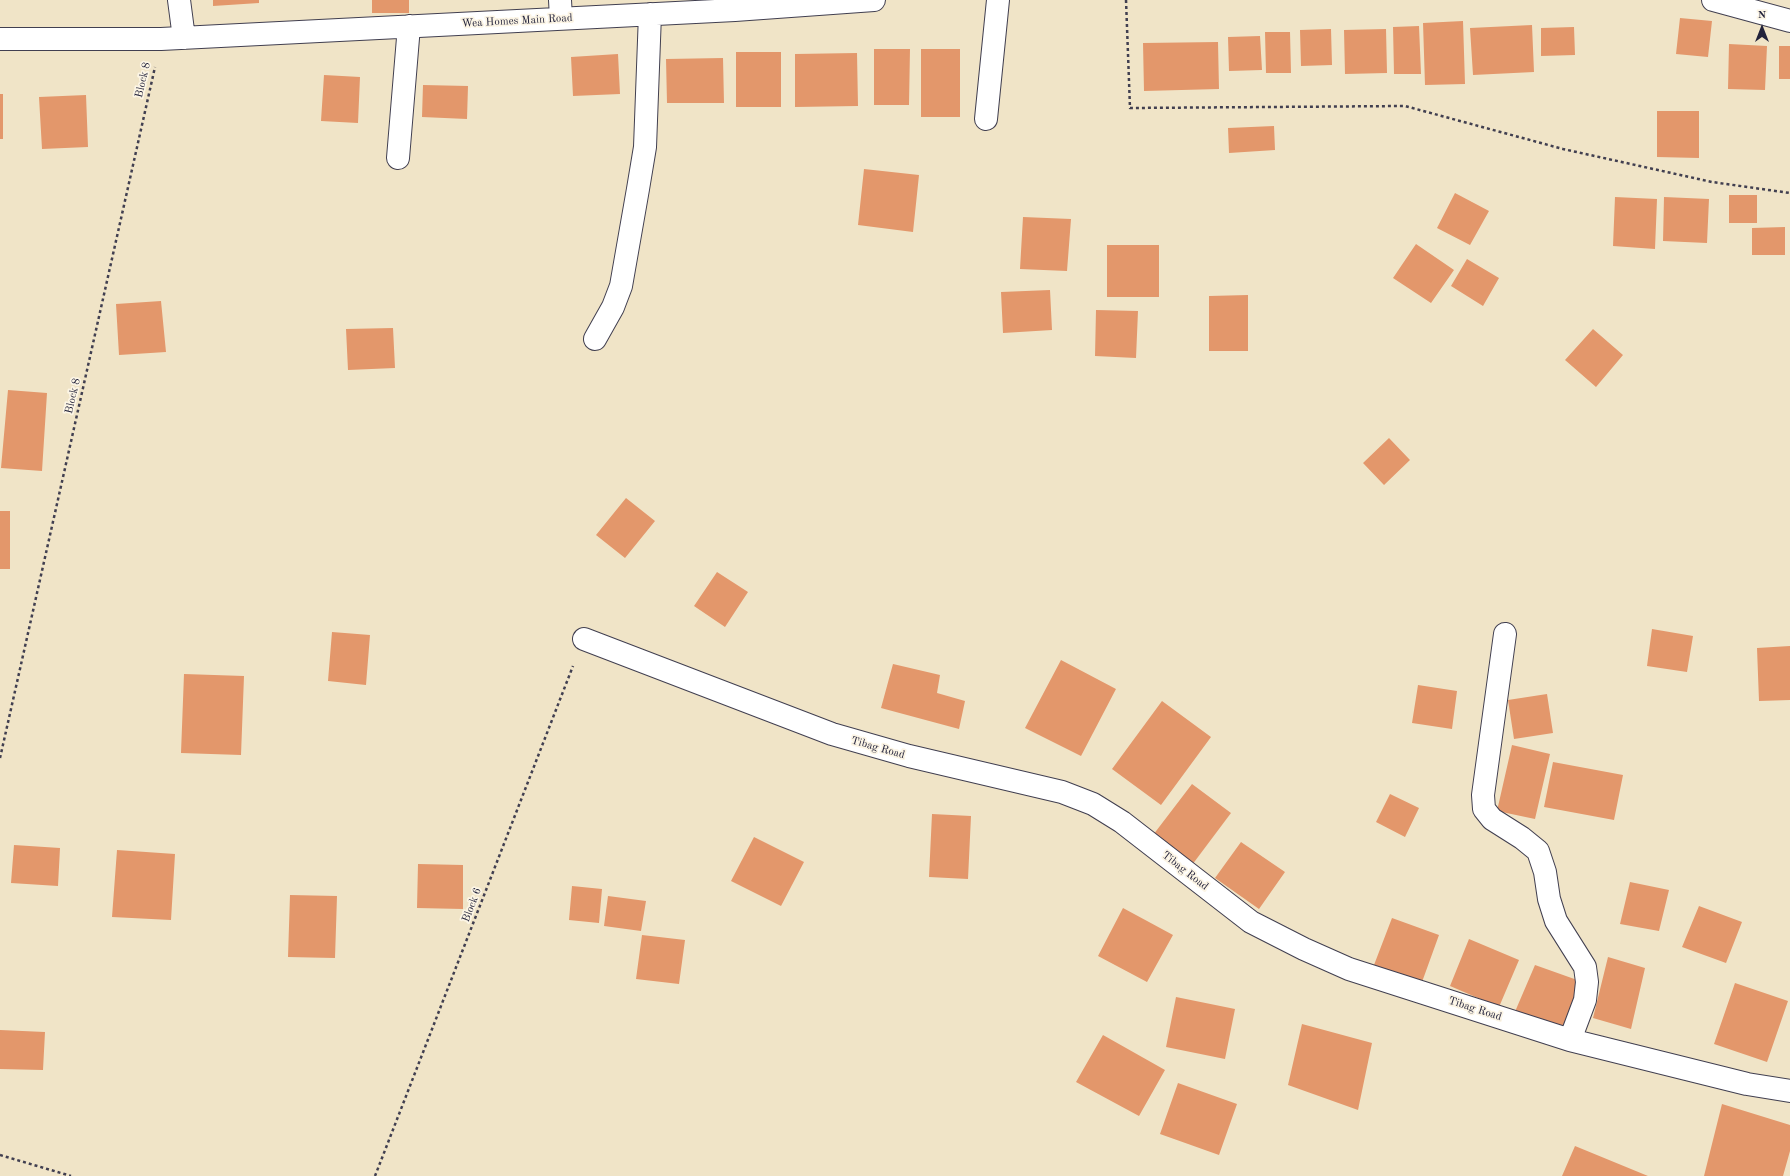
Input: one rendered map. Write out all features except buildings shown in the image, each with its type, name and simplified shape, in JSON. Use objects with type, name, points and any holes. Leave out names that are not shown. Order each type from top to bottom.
[{"type":"street","points":[[179,0],[184,38]]},
{"type":"street","name":"Wea Homes Main Road","points":[[0,39],[184,38],[409,26],[561,9],[650,14],[734,5],[874,0]]},
{"type":"street","points":[[986,119],[998,0]]},
{"type":"street","points":[[1713,0],[1790,21]]},
{"type":"street","points":[[595,339],[613,307],[621,286],[638,189],[645,147],[650,14]]},
{"type":"street","points":[[398,158],[409,26]]},
{"type":"street","points":[[1505,634],[1483,795],[1484,810],[1492,819],[1522,838],[1538,851],[1549,899],[1556,921],[1585,967],[1588,982],[1585,1000],[1570,1040]]},
{"type":"street","name":"Tibag Road","points":[[584,640],[832,734],[909,756],[1062,792],[1093,804],[1122,822],[1251,922],[1304,949],[1349,969],[1570,1040],[1733,1081],[1790,1091]]},
{"type":"path","points":[[1126,0],[1130,108],[1405,106],[1570,151],[1712,182],[1790,193]]},
{"type":"path","name":"Block 8","points":[[0,758],[161,39]]},
{"type":"path","name":"Block 6","points":[[375,1176],[584,640]]},
{"type":"path","points":[[0,1156],[71,1176]]}]
